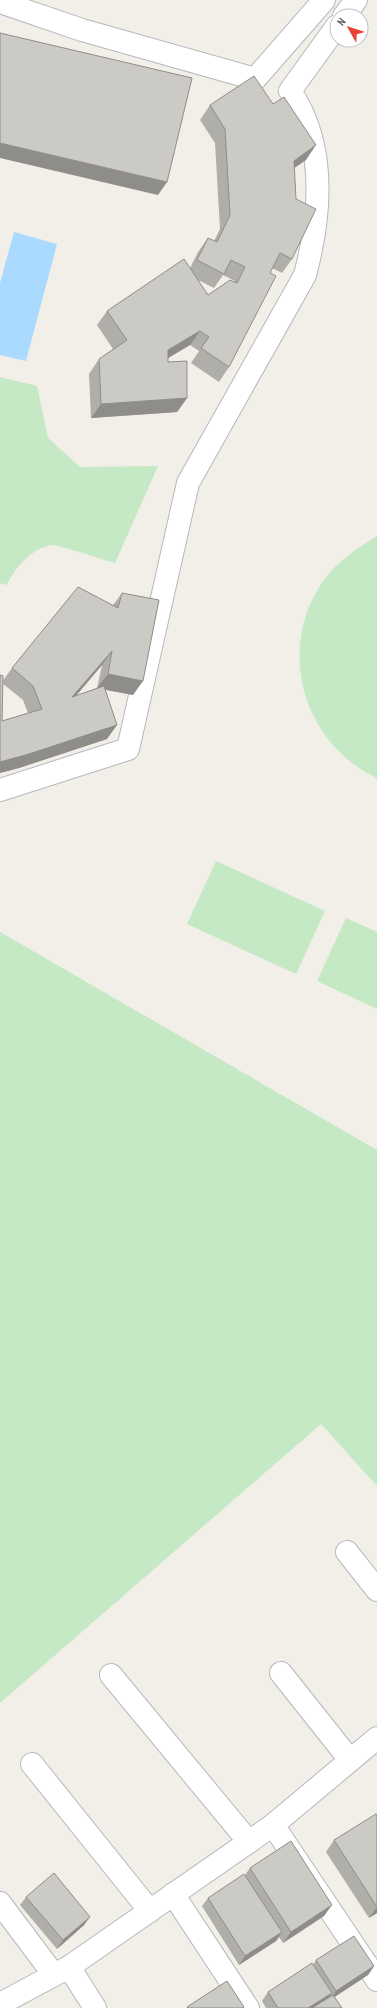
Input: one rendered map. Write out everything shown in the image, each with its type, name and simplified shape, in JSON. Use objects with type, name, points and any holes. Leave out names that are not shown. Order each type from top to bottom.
[{"type":"street","points":[[0,2],[82,30],[255,78],[324,0]]},
{"type":"street","points":[[0,790],[128,749],[188,483],[305,275],[313,246],[317,218],[318,182],[311,135],[302,109],[290,91],[329,37]]},
{"type":"street","points":[[347,1552],[377,1590]]},
{"type":"street","points":[[281,1673],[350,1760]]},
{"type":"street","points":[[111,1675],[249,1842]]},
{"type":"street","points":[[0,2004],[62,1971],[249,1842],[273,1825],[377,1738]]},
{"type":"street","points":[[32,1764],[150,1911]]},
{"type":"street","points":[[273,1825],[377,1980]]},
{"type":"street","points":[[173,1894],[248,2008]]},
{"type":"street","points":[[0,1903],[95,2008]]},
{"type":"green space","points":[[0,377],[37,386],[48,438],[80,467],[158,466],[115,563],[52,545],[37,550],[31,554],[14,572],[7,585],[0,583]]},
{"type":"green space","points":[[377,536],[377,778],[351,763],[331,742],[315,718],[304,692],[300,664],[301,635],[309,607],[324,580],[329,573],[348,555]]},
{"type":"green space","points":[[216,861],[325,911],[296,974],[187,924]]},
{"type":"green space","points":[[346,918],[377,932],[377,1009],[317,981]]},
{"type":"green space","points":[[0,932],[377,1150],[377,1486],[321,1424],[0,1703]]},
{"type":"water","points":[[14,232],[57,244],[26,361],[0,355],[0,283]]},
{"type":"building","points":[[0,33],[192,78],[167,182],[0,143]]},
{"type":"building","points":[[254,76],[273,104],[284,97],[316,145],[294,161],[296,199],[316,209],[292,259],[280,253],[270,273],[276,276],[229,367],[201,348],[209,337],[200,331],[168,350],[168,362],[187,361],[187,398],[101,404],[99,359],[127,340],[107,311],[184,259],[208,295],[230,280],[237,283],[245,267],[231,260],[224,274],[197,260],[208,238],[217,242],[230,215],[225,129],[210,105]]},
{"type":"building","points":[[78,587],[118,608],[122,593],[159,600],[143,681],[108,674],[112,651],[72,697],[104,686],[117,725],[0,762],[0,675],[3,676],[2,721],[42,709],[33,686],[12,668]]},
{"type":"building","points":[[376,1814],[377,1815],[377,1907],[334,1840]]},
{"type":"building","points":[[291,1841],[332,1905],[291,1932],[250,1868]]},
{"type":"building","points":[[54,1873],[90,1917],[63,1940],[26,1897]]},
{"type":"building","points":[[244,1874],[282,1932],[245,1956],[208,1898]]},
{"type":"building","points":[[354,1936],[374,1966],[336,1991],[316,1960]]},
{"type":"building","points":[[312,1963],[332,1993],[308,2008],[278,2008],[268,1992]]},
{"type":"building","points":[[227,1981],[244,2007],[243,2008],[187,2007]]},
{"type":"building","points":[[333,1995],[342,2008],[312,2008]]}]
